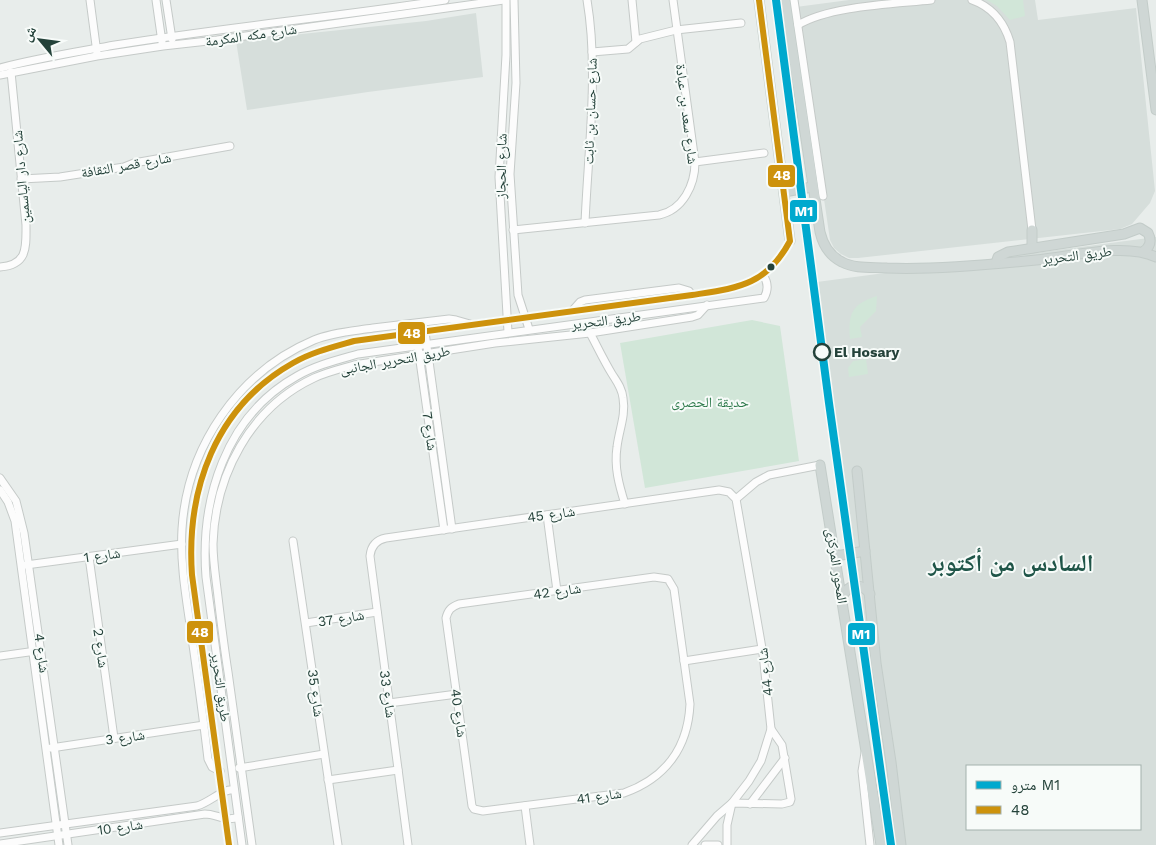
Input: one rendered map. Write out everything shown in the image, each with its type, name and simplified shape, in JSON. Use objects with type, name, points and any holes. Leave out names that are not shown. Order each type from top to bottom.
[{"type":"main road","points":[[759,0],[790,241]]},
{"type":"main road","points":[[784,192],[812,187],[785,0]]},
{"type":"main road","points":[[1142,0],[1156,110]]},
{"type":"main road","name":"طريق التحرير","points":[[812,187],[822,240],[830,253],[836,258],[842,262],[857,266],[902,269],[996,264],[1120,250],[1143,252],[1156,257]]},
{"type":"main road","name":"طريق التحرير","points":[[996,264],[997,258],[1004,254],[1124,234],[1140,228],[1150,236],[1148,247],[1143,252]]},
{"type":"main road","points":[[1032,230],[1032,248]]},
{"type":"main road","name":"المحور المركزى","points":[[820,465],[836,556],[880,845]]},
{"type":"main road","name":"المحور المركزى","points":[[857,471],[876,662],[901,845]]},
{"type":"main road","points":[[836,556],[866,551]]},
{"type":"main road","points":[[842,598],[846,590],[854,586],[863,587],[870,594]]},
{"type":"street","points":[[90,0],[97,52]]},
{"type":"street","points":[[156,0],[162,46]]},
{"type":"street","points":[[166,0],[173,44]]},
{"type":"street","name":"شارع مكه المكرمة","points":[[0,75],[171,36],[445,0]]},
{"type":"street","name":"شارع مكه المكرمة","points":[[0,68],[97,52],[217,40],[505,0]]},
{"type":"street","name":"شارع الحجاز","points":[[505,0],[507,47],[499,177],[508,332]]},
{"type":"street","name":"شارع الحجاز","points":[[514,0],[516,83],[510,174],[518,295],[529,329]]},
{"type":"street","name":"شارع حسان بن ثابت","points":[[585,223],[592,87],[592,52],[587,0]]},
{"type":"street","points":[[632,0],[636,42]]},
{"type":"street","name":"شارع سعد بن عبادة","points":[[513,230],[665,214],[686,196],[693,180],[695,162],[672,0]]},
{"type":"street","points":[[794,0],[823,196]]},
{"type":"street","points":[[798,25],[812,17],[823,14],[931,0]]},
{"type":"street","points":[[972,0],[993,12],[1002,23],[1008,35],[1032,230]]},
{"type":"street","points":[[433,1],[434,10]]},
{"type":"street","points":[[592,52],[628,49],[645,37],[676,30],[741,23]]},
{"type":"street","name":"شارع دار الياسمين","points":[[0,268],[13,265],[19,261],[26,249],[26,225],[11,72]]},
{"type":"street","name":"شارع قصر الثقافة","points":[[22,179],[60,177],[124,167],[134,163],[230,146]]},
{"type":"street","points":[[695,162],[764,153]]},
{"type":"street","points":[[763,274],[781,256],[790,241]]},
{"type":"street","name":"طريق التحرير","points":[[229,845],[196,599],[191,554],[192,521],[198,489],[215,443],[233,415],[254,391],[280,371],[308,355],[354,341],[572,311],[580,302],[585,300],[679,288],[692,295],[739,287],[752,282],[763,274],[768,287],[764,298],[358,354],[317,366],[296,376],[272,393],[252,412],[227,450],[210,499],[204,538],[204,558],[242,845]]},
{"type":"street","name":"طريق التحرير الجانبى","points":[[252,845],[213,546],[216,513],[225,480],[240,446],[251,429],[275,404],[297,387],[334,370],[354,365],[520,340],[590,333],[692,317],[698,315],[707,305]]},
{"type":"street","points":[[220,771],[210,763],[187,600],[182,544],[184,509],[188,489],[196,463],[214,426],[235,398],[264,369],[281,357],[314,340],[331,334],[449,320],[472,325]]},
{"type":"street","name":"شارع 7","points":[[425,332],[448,529]]},
{"type":"street","name":"شارع 7","points":[[416,333],[448,529]]},
{"type":"street","points":[[590,333],[611,373],[619,384],[623,395],[624,408],[616,464],[619,485],[625,504]]},
{"type":"street","points":[[196,463],[208,463]]},
{"type":"street","points":[[736,500],[756,482],[769,475],[820,465]]},
{"type":"street","name":"شارع 4","points":[[0,478],[12,493],[20,509],[33,651],[59,845]]},
{"type":"street","name":"شارع 4","points":[[0,490],[12,511],[26,565],[41,650],[68,845]]},
{"type":"street","name":"شارع 45","points":[[374,544],[382,539],[719,490],[729,492],[736,500]]},
{"type":"street","name":"شارع 44","points":[[728,845],[727,825],[732,803],[761,761],[771,729],[762,649],[736,500]]},
{"type":"street","points":[[547,515],[557,591]]},
{"type":"street","name":"شارع 35","points":[[294,541],[338,845]]},
{"type":"street","name":"شارع 1","points":[[26,565],[182,544]]},
{"type":"street","name":"شارع 33","points":[[374,544],[370,556],[408,845]]},
{"type":"street","name":"شارع 2","points":[[89,557],[114,738]]},
{"type":"street","name":"شارع 42","points":[[448,611],[452,606],[459,604],[654,577],[668,579]]},
{"type":"street","name":"شارع 41","points":[[479,811],[624,793],[651,781],[662,771],[680,748],[690,719],[690,704],[674,589],[668,579]]},
{"type":"street","points":[[187,600],[196,599]]},
{"type":"street","name":"شارع 40","points":[[448,611],[446,618],[472,806],[479,811]]},
{"type":"street","name":"شارع 37","points":[[306,623],[377,612]]},
{"type":"street","points":[[684,661],[762,649]]},
{"type":"street","points":[[0,656],[41,650]]},
{"type":"street","points":[[389,703],[457,694]]},
{"type":"street","name":"شارع 3","points":[[46,748],[204,725]]},
{"type":"street","points":[[692,845],[717,816],[732,803],[787,804],[790,802],[782,745],[771,729]]},
{"type":"street","points":[[866,750],[862,772],[870,845]]},
{"type":"street","points":[[232,769],[324,754]]},
{"type":"street","points":[[750,804],[785,758]]},
{"type":"street","points":[[328,780],[398,770]]},
{"type":"street","name":"شارع 10","points":[[0,833],[197,806],[210,801],[227,789],[234,790]]},
{"type":"street","points":[[525,806],[530,845]]},
{"type":"street","name":"شارع 10","points":[[0,844],[205,814],[230,820],[238,817]]},
{"type":"street","points":[[705,845],[718,845]]},
{"type":"shaded area","points":[[849,0],[1035,0],[1038,20],[1136,8],[1155,191],[1150,203],[1132,224],[1120,229],[858,258],[849,258],[841,254],[834,248],[830,240],[796,7]]},
{"type":"shaded area","points":[[476,13],[483,77],[247,110],[236,41],[426,21]]},
{"type":"shaded area","points":[[1156,237],[1156,845],[886,845],[817,282]]},
{"type":"green space","points":[[987,0],[1023,0],[1025,16],[1010,20],[997,6]]},
{"type":"green space","points":[[877,296],[876,311],[860,327],[862,337],[850,339],[850,322],[853,311],[862,302]]},
{"type":"green space","name":"حديقة الحصرى","points":[[752,320],[780,326],[799,461],[645,488],[620,343]]},
{"type":"green space","points":[[866,359],[868,374],[849,377],[848,368],[853,361]]},
{"type":"metro line","name":"M1","points":[[776,0],[829,403],[891,845]]},
{"type":"transit line","name":"48","points":[[229,845],[192,575],[191,543],[194,512],[201,482],[211,454],[225,427],[243,403],[266,381],[300,359],[338,345],[354,341],[708,293],[736,287],[760,276],[781,256],[790,241],[759,0]]},
{"type":"place","name":"El Hosary","points":[[822,352]]},
{"type":"district","name":"السادس من أكتوبر","points":[[1011,563]]}]
